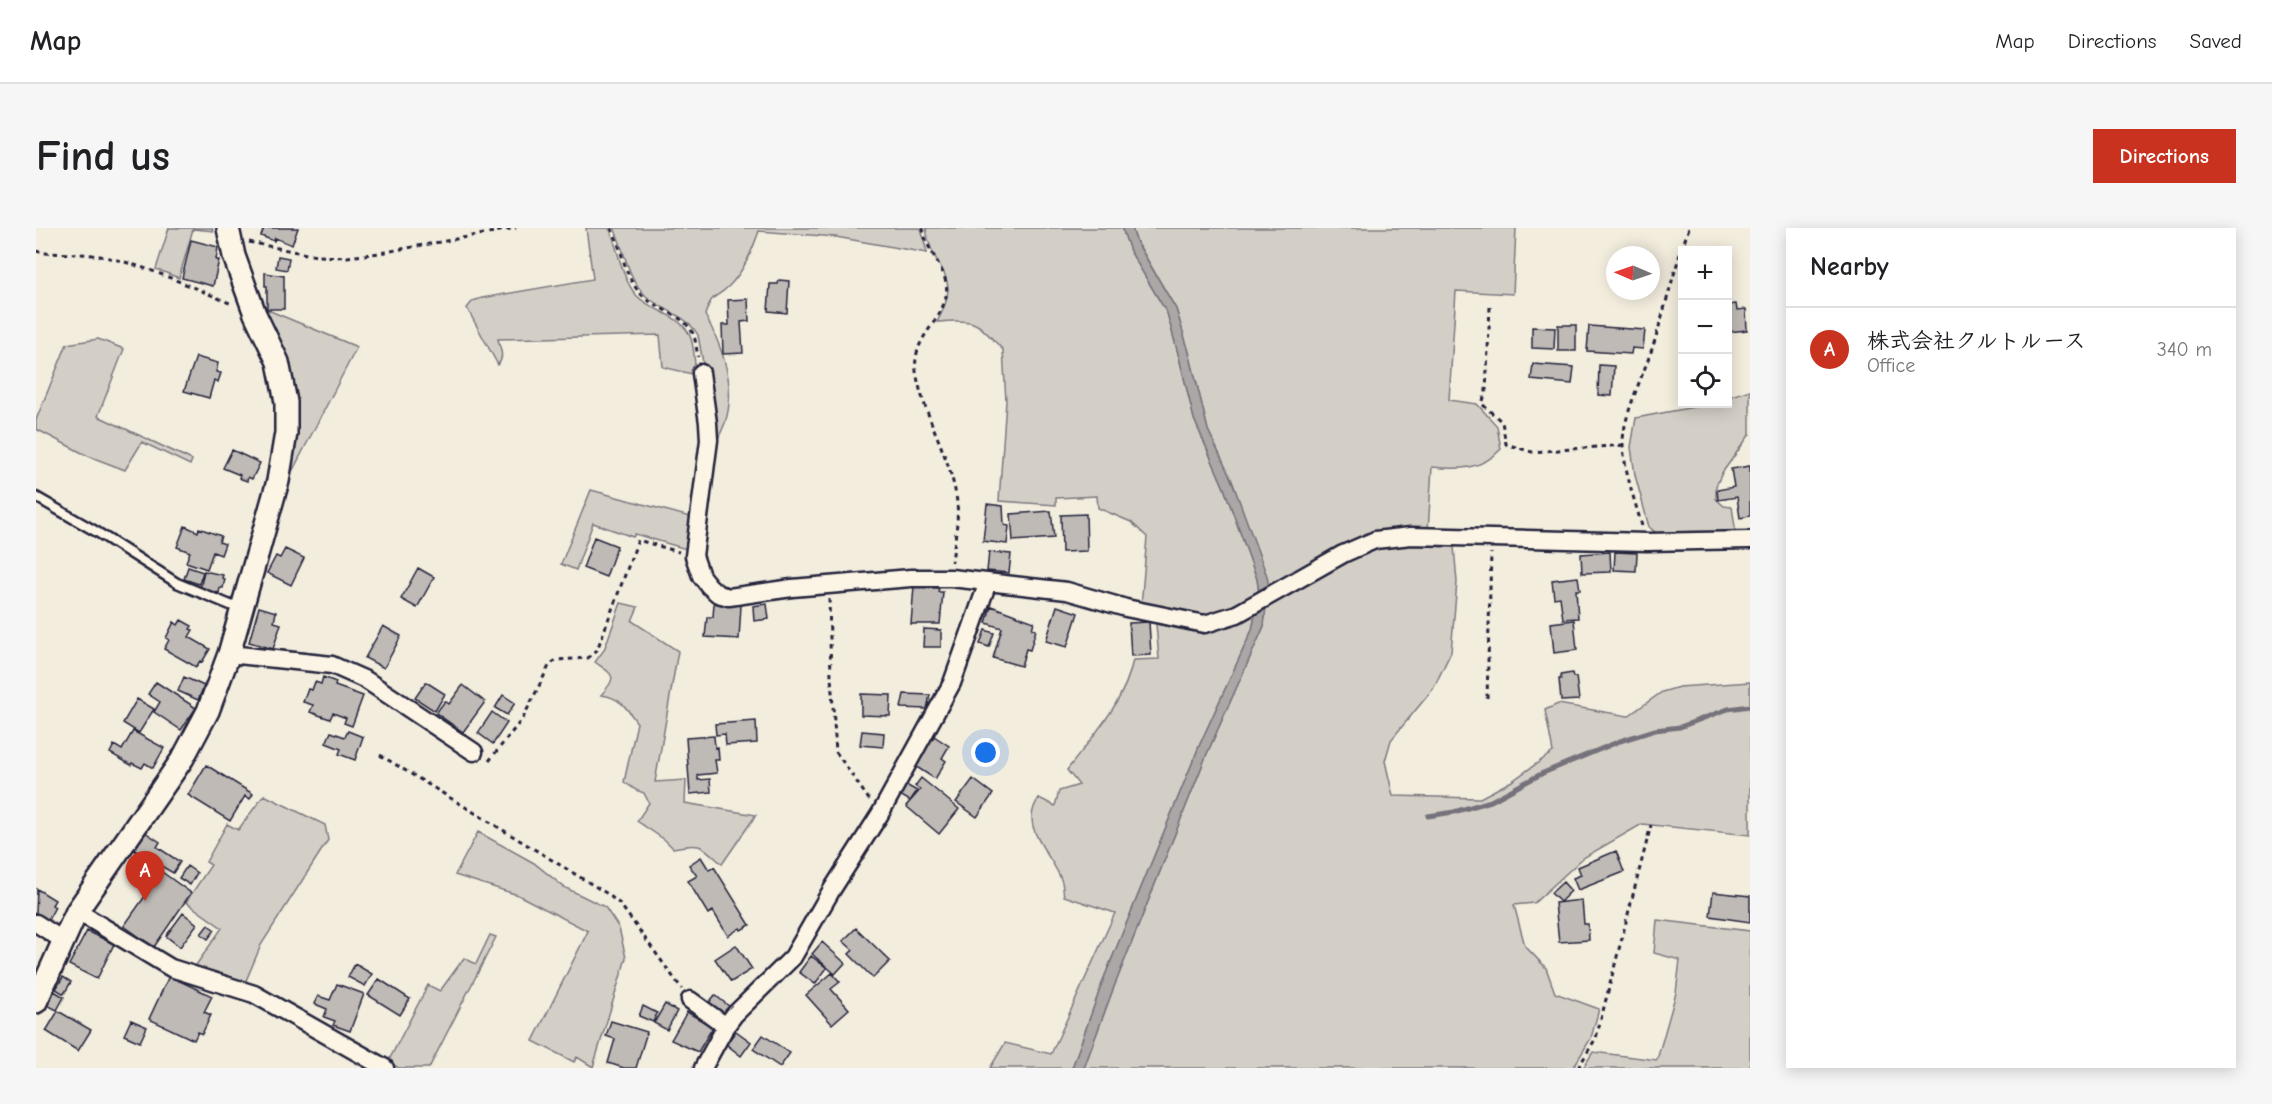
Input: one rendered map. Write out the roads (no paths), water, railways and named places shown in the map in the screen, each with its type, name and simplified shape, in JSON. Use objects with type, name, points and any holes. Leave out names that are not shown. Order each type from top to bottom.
[{"type":"street","points":[[36,1002],[77,911],[183,758],[208,711],[229,654],[278,481],[286,433],[286,402],[278,362],[255,314],[229,233]]},
{"type":"street","points":[[701,373],[709,440],[694,556],[701,576],[709,586],[718,594],[729,597],[792,588],[912,578],[951,578],[1068,591],[1126,608],[1205,624],[1237,614],[1343,554],[1375,540],[1411,536],[1647,542],[1750,540]]},
{"type":"street","points":[[702,1068],[726,1026],[748,1000],[792,957],[880,814],[952,683],[988,582]]},
{"type":"street","points":[[229,654],[332,665],[366,680],[474,752]]},
{"type":"street","points":[[77,911],[171,968],[254,993],[385,1068]]},
{"type":"street","points":[[36,923],[64,941]]},
{"type":"street","points":[[690,1000],[726,1026]]},
{"type":"lane","points":[[36,497],[97,532],[177,583],[242,609]]},
{"type":"waterway","points":[[1428,816],[1454,812],[1491,801],[1543,773],[1620,741],[1655,730],[1680,727],[1728,709],[1750,706]]},
{"type":"place","name":"株式会社クルトルース","points":[[145,901]]}]
